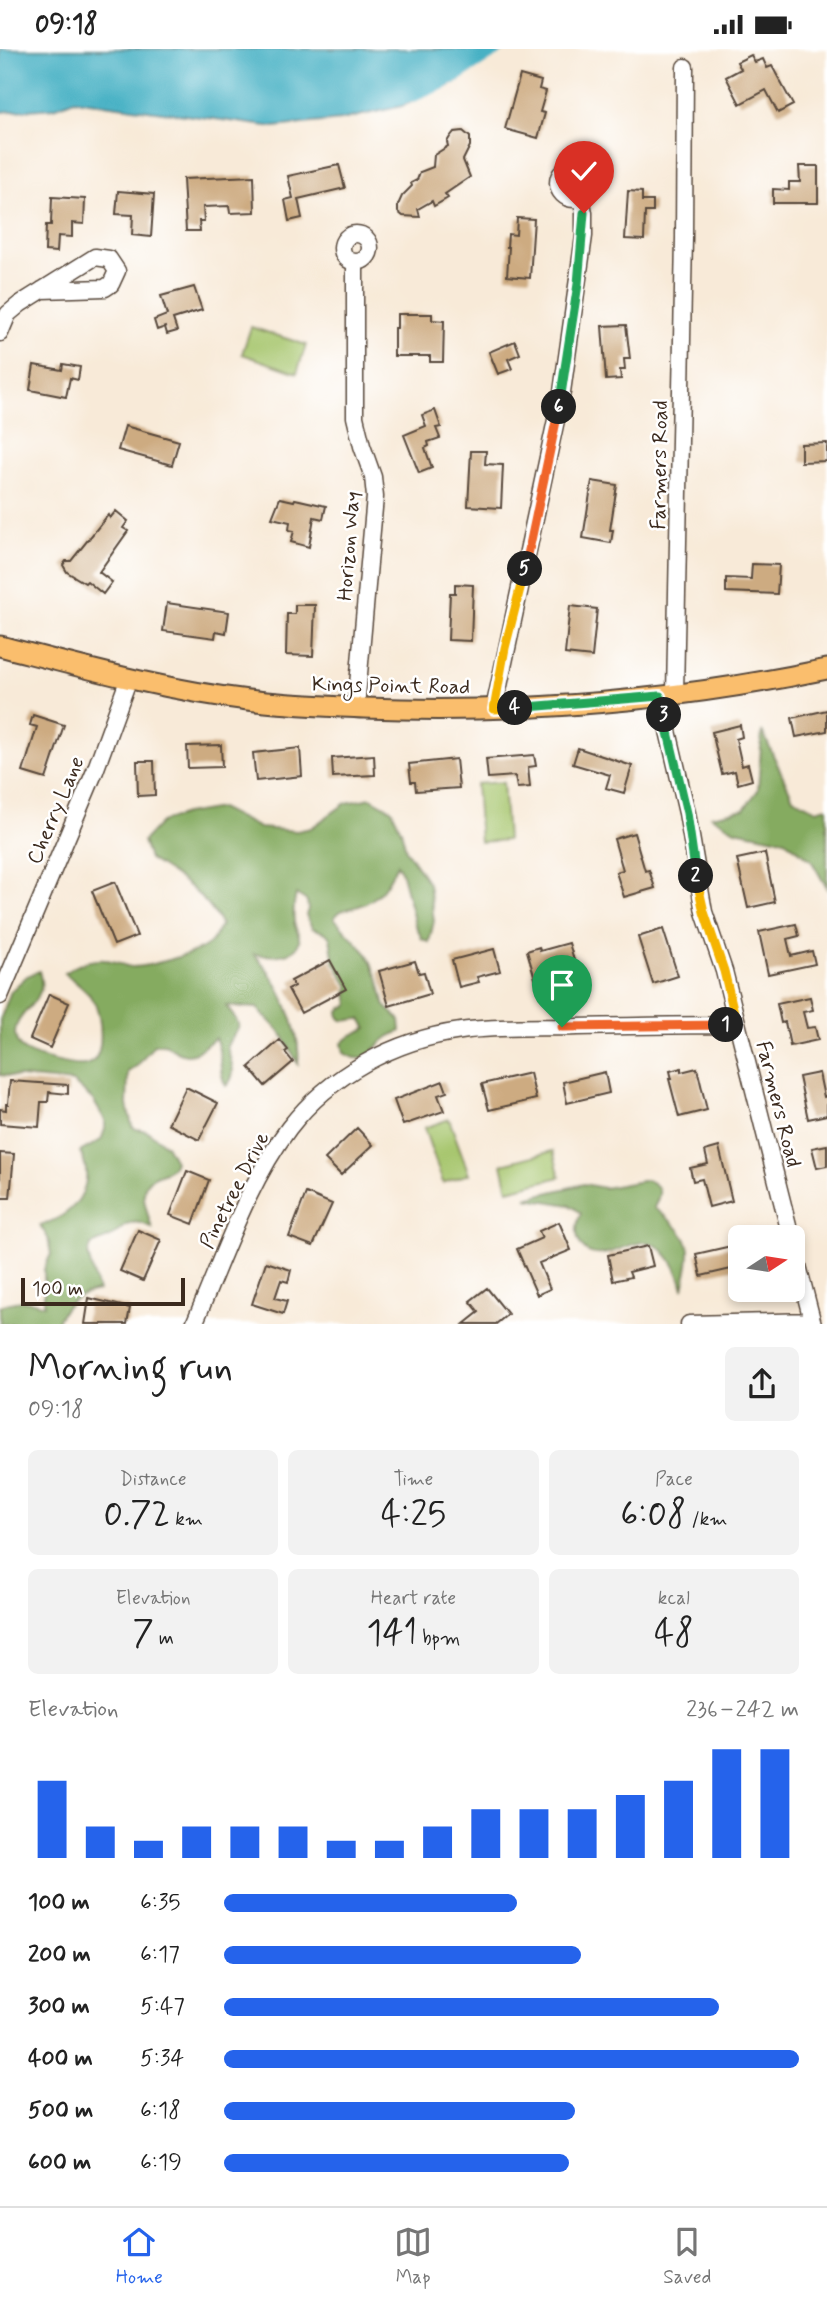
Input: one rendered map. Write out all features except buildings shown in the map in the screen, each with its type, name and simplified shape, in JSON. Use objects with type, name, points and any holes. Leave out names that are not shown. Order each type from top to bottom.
[{"type":"main road","name":"Kings Point Road","points":[[0,646],[129,678],[247,700],[293,705],[448,711],[542,707],[668,695],[827,669]]},
{"type":"street","name":"Farmers Road","points":[[685,67],[684,238],[668,695],[704,912],[724,971],[788,1225]]},
{"type":"street","points":[[494,709],[562,391],[584,236],[581,197]]},
{"type":"street","name":"Horizon Way","points":[[355,263],[355,417],[373,477],[375,497],[356,707]]},
{"type":"street","points":[[0,333],[8,314],[42,290]]},
{"type":"street","name":"Cherry Lane","points":[[0,996],[95,771],[129,678]]},
{"type":"street","name":"Pinetree Drive","points":[[194,1324],[249,1198],[266,1164],[289,1129],[324,1092],[371,1060],[402,1045],[462,1031],[737,1025]]},
{"type":"street","points":[[689,1324],[812,1323],[805,1295]]},
{"type":"green space","points":[[251,327],[306,345],[297,373],[242,354]]},
{"type":"green space","points":[[762,731],[793,798],[816,810],[827,807],[827,888],[811,860],[785,840],[735,830],[711,816],[744,809],[758,790]]},
{"type":"green space","points":[[503,782],[507,840],[480,842],[476,784]]},
{"type":"green space","points":[[371,798],[392,810],[406,850],[429,884],[434,921],[429,942],[422,939],[415,924],[397,864],[378,895],[359,906],[343,910],[334,918],[367,954],[378,977],[385,1006],[400,1020],[401,1031],[384,1040],[365,1057],[352,1057],[344,1053],[342,1043],[367,1028],[361,1019],[344,1020],[339,1017],[338,1013],[342,1008],[349,1005],[349,987],[334,962],[330,938],[326,933],[312,928],[306,915],[307,901],[296,894],[294,924],[299,942],[296,947],[280,955],[254,954],[272,977],[286,1005],[296,1036],[298,1064],[282,1034],[257,1008],[226,1006],[237,1021],[238,1028],[227,1046],[233,1072],[226,1086],[215,1038],[191,1055],[180,1053],[165,1044],[154,1045],[138,1065],[128,1072],[127,1105],[132,1126],[147,1131],[166,1145],[175,1161],[169,1170],[148,1181],[145,1186],[144,1200],[152,1228],[140,1223],[130,1223],[112,1236],[91,1245],[88,1255],[98,1291],[72,1301],[56,1324],[0,1324],[0,1306],[22,1301],[44,1305],[44,1269],[51,1254],[48,1238],[40,1225],[63,1215],[80,1198],[86,1177],[80,1152],[101,1140],[105,1129],[105,1120],[93,1100],[73,1082],[0,1075],[0,1020],[11,991],[27,976],[39,971],[42,985],[40,992],[16,1026],[16,1039],[22,1049],[57,1062],[89,1064],[94,1060],[100,1045],[97,1010],[89,995],[64,973],[95,960],[109,960],[132,967],[173,959],[210,943],[221,924],[199,895],[149,859],[143,841],[161,822],[185,814],[220,808],[259,828],[297,831],[311,828],[346,803]]},
{"type":"green space","points":[[449,1119],[469,1174],[443,1183],[424,1128]]},
{"type":"green space","points":[[553,1151],[560,1177],[508,1190],[502,1164]]},
{"type":"green space","points":[[647,1180],[656,1185],[659,1191],[654,1208],[676,1226],[685,1238],[689,1250],[683,1289],[674,1265],[655,1245],[639,1243],[608,1253],[594,1254],[582,1247],[579,1241],[577,1227],[581,1213],[570,1205],[526,1198],[584,1184],[604,1188]]},
{"type":"water","points":[[0,49],[519,49],[428,100],[341,120],[274,127],[74,100],[54,108],[0,112]]},
{"type":"pier","points":[[509,49],[521,49],[458,89],[429,103],[386,114],[452,86]]},
{"type":"route","points":[[562,1027],[737,1025],[724,971],[704,912],[696,876],[691,831],[660,696],[494,709],[562,391],[584,236],[584,213]]}]
